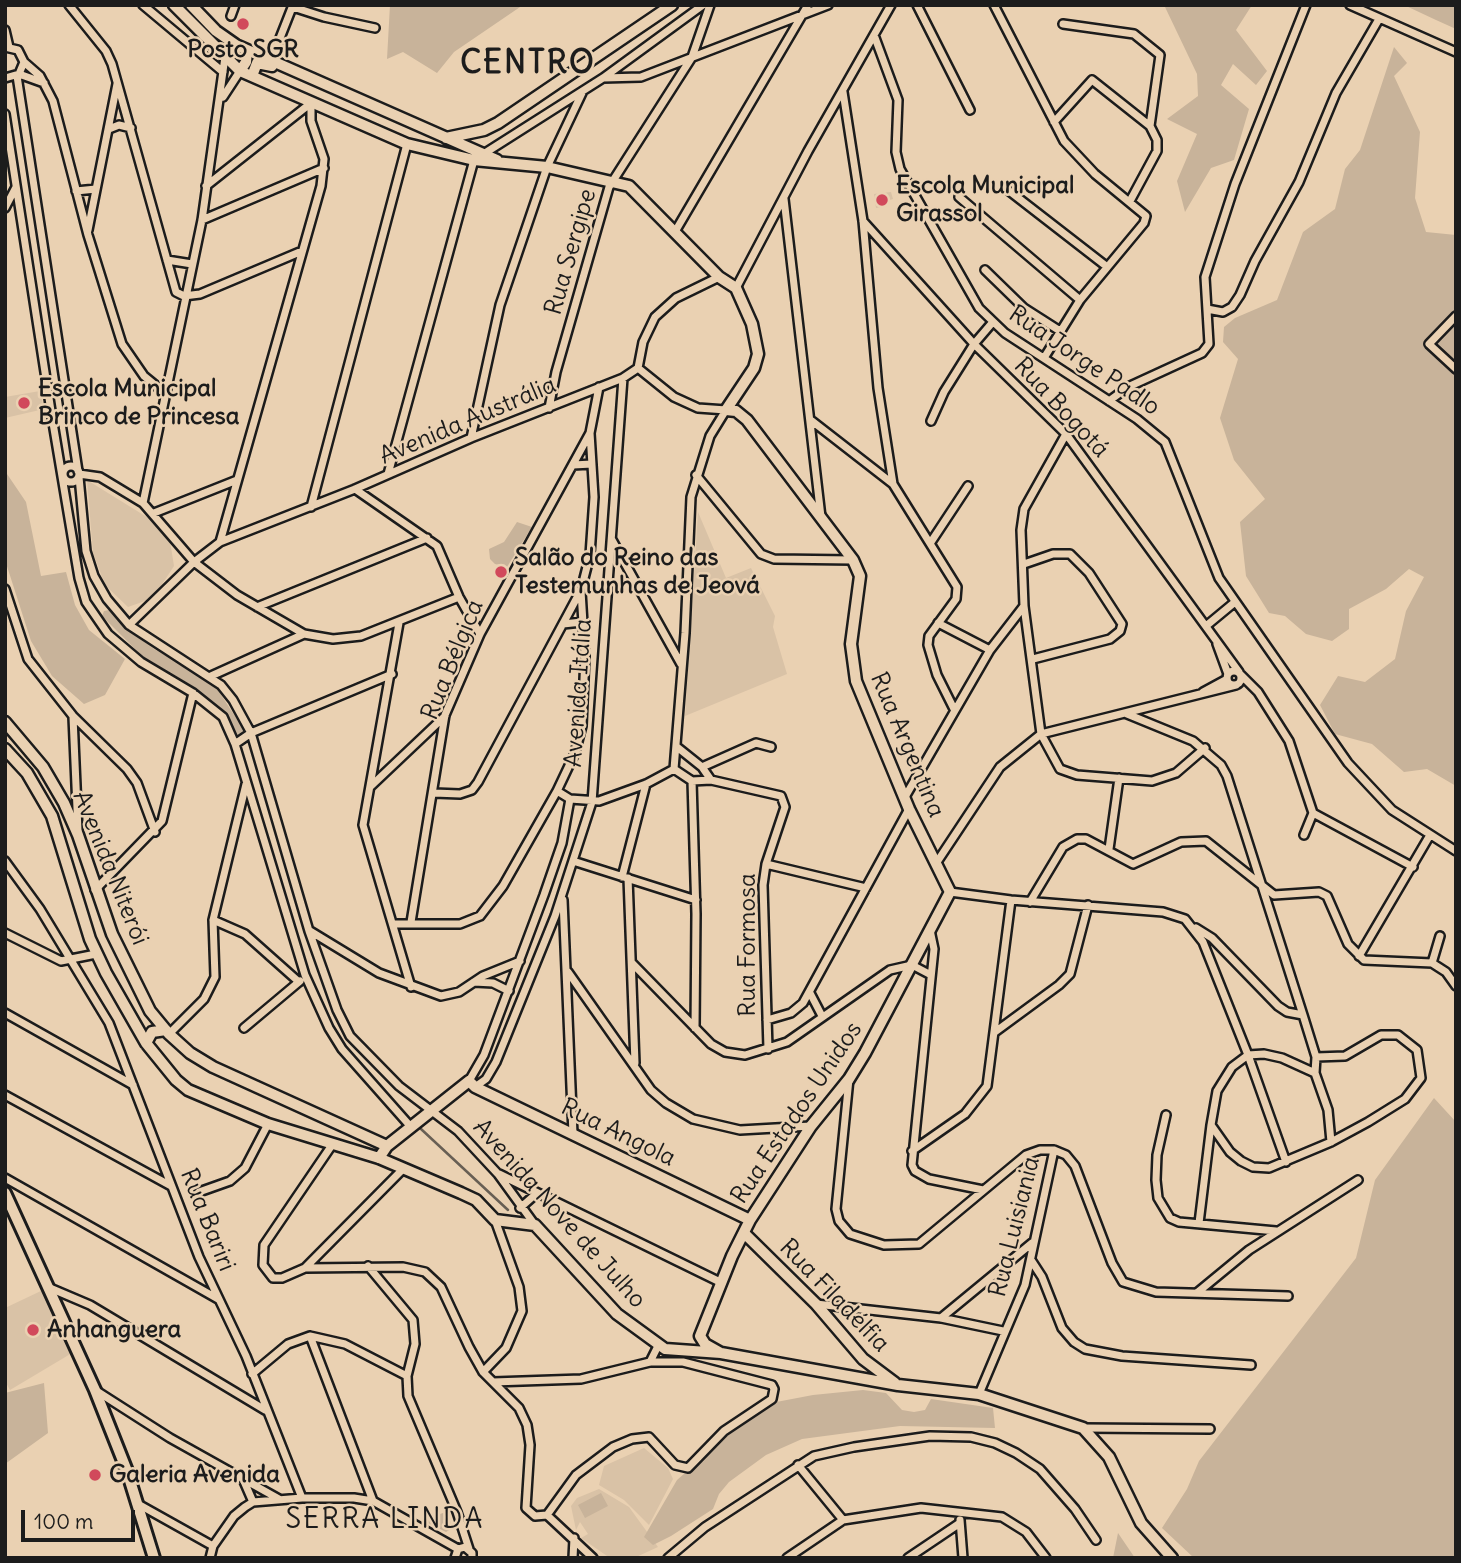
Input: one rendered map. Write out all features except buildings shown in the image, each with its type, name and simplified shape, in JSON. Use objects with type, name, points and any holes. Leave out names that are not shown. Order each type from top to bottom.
[{"type":"main road","points":[[174,5],[240,71],[407,144],[474,160],[497,160],[547,167],[629,186],[676,230],[719,277],[736,288],[752,324],[758,354],[754,368],[726,410]]},
{"type":"main road","points":[[191,5],[216,31],[236,45],[497,160]]},
{"type":"main road","points":[[434,152],[462,145],[671,5]]},
{"type":"main road","points":[[225,57],[236,45]]},
{"type":"main road","points":[[240,71],[246,62],[247,50]]},
{"type":"main road","points":[[252,76],[257,64],[286,69]]},
{"type":"main road","points":[[442,136],[484,130]]},
{"type":"main road","points":[[434,152],[442,136]]},
{"type":"main road","name":"Rua Argentina","points":[[726,410],[736,411],[747,419],[853,560],[860,576],[861,587],[851,644],[852,666],[909,809],[950,892]]},
{"type":"main road","name":"Avenida Niterói","points":[[5,722],[43,766],[78,835],[111,934],[150,1010],[167,1032],[190,1053],[213,1067],[387,1146]]},
{"type":"main road","name":"Avenida Niterói","points":[[5,748],[27,773],[52,816],[96,954],[146,1043],[176,1080],[188,1090],[268,1124],[379,1158],[475,1200],[495,1220]]},
{"type":"main road","name":"Rua Estados Unidos","points":[[721,1353],[705,1344],[700,1336],[750,1220],[811,1126],[849,1079],[950,892]]},
{"type":"main road","points":[[132,1019],[143,1020],[150,1010]]},
{"type":"main road","points":[[146,1043],[152,1032],[167,1032]]},
{"type":"main road","name":"Avenida Itália","points":[[379,1158],[387,1146],[432,1110],[472,1084]]},
{"type":"main road","name":"Rua Angola","points":[[472,1084],[750,1220]]},
{"type":"main road","points":[[5,1193],[95,1390],[138,1504],[154,1558]]},
{"type":"main road","points":[[495,1220],[535,1225]]},
{"type":"main road","name":"Avenida Nove de Julho","points":[[535,1225],[617,1314],[658,1346],[684,1358],[721,1353],[898,1385],[979,1394],[1083,1428]]},
{"type":"main road","name":"Rua Filadélfia","points":[[744,1233],[816,1304],[863,1359],[898,1385]]},
{"type":"main road","points":[[852,1377],[863,1368],[863,1359]]},
{"type":"main road","points":[[1083,1428],[1108,1457],[1141,1522],[1172,1558]]},
{"type":"street","points":[[69,5],[106,51],[131,128],[176,292],[184,296],[200,294],[302,251]]},
{"type":"street","points":[[143,5],[223,72]]},
{"type":"street","points":[[231,16],[235,5]]},
{"type":"street","points":[[388,474],[474,160],[583,92],[702,5]]},
{"type":"street","name":"Rua Sergipe","points":[[550,408],[556,372],[612,180],[692,57],[710,5]]},
{"type":"street","points":[[676,230],[808,5]]},
{"type":"street","points":[[603,78],[641,77],[828,5]]},
{"type":"street","points":[[736,288],[891,5]]},
{"type":"street","points":[[916,5],[970,110]]},
{"type":"street","points":[[994,5],[1054,122],[1079,158],[1130,201],[1146,219],[1080,300],[1044,358]]},
{"type":"street","points":[[1109,401],[1128,387],[1151,379],[1206,349],[1209,344],[1205,277],[1265,104],[1306,5]]},
{"type":"street","points":[[1350,5],[1456,52]]},
{"type":"street","points":[[271,61],[293,6],[337,21],[375,28]]},
{"type":"street","points":[[1207,309],[1223,312],[1232,307],[1240,295],[1255,261],[1298,182],[1336,93],[1379,19]]},
{"type":"street","points":[[1063,24],[1134,34],[1160,55],[1150,126]]},
{"type":"street","points":[[5,30],[7,47],[21,53],[24,62],[45,83],[53,102],[88,235],[122,344],[144,376],[166,394]]},
{"type":"street","points":[[187,42],[201,31]]},
{"type":"street","name":"Rua Jorge Padlo","points":[[874,35],[898,100],[896,152],[900,169],[965,286],[992,323],[1137,418],[1165,442],[1210,558],[1235,602],[1355,773],[1392,810],[1456,851]]},
{"type":"street","points":[[143,503],[184,296],[202,220],[225,57]]},
{"type":"street","points":[[18,75],[24,62]]},
{"type":"street","points":[[221,100],[240,71]]},
{"type":"street","points":[[5,78],[18,75],[45,83]]},
{"type":"street","name":"Avenida Nove de Julho","points":[[18,75],[79,474],[85,544],[94,576],[107,599],[130,625],[211,676],[233,699],[251,733],[309,930],[337,1010],[351,1036],[400,1086],[446,1119],[498,1174],[520,1208],[535,1225]]},
{"type":"street","points":[[1054,122],[1092,80],[1150,126],[1157,140],[1157,151],[1130,201]]},
{"type":"street","points":[[88,235],[117,83]]},
{"type":"street","points":[[471,438],[500,305],[547,167],[583,92]]},
{"type":"street","points":[[842,92],[863,221],[878,388],[893,484]]},
{"type":"street","points":[[206,186],[311,103]]},
{"type":"street","points":[[220,542],[324,168],[311,121],[311,103]]},
{"type":"street","points":[[5,114],[79,578],[95,618],[108,634],[141,662],[193,693],[223,717],[235,744],[305,975],[334,1039],[411,1127]]},
{"type":"street","points":[[109,129],[119,125],[131,128]]},
{"type":"street","points":[[311,507],[407,144]]},
{"type":"street","points":[[202,220],[324,168]]},
{"type":"street","points":[[5,208],[16,187]]},
{"type":"street","points":[[76,191],[96,189]]},
{"type":"street","points":[[1007,190],[1106,266]]},
{"type":"street","points":[[959,197],[1080,300]]},
{"type":"street","points":[[783,198],[812,421],[821,518]]},
{"type":"street","name":"Rua Bogotá","points":[[863,221],[974,344],[1066,434],[1240,674],[1258,692],[1289,741],[1313,813]]},
{"type":"street","points":[[167,260],[192,264]]},
{"type":"street","points":[[985,270],[1024,308],[1060,331]]},
{"type":"street","points":[[674,769],[691,497],[709,436],[726,410],[698,408],[639,368],[643,342],[655,317],[676,298],[719,277]]},
{"type":"street","points":[[1456,316],[1429,344],[1456,369]]},
{"type":"street","points":[[931,421],[974,344],[992,323]]},
{"type":"street","name":"Avenida Austrália","points":[[130,625],[194,562],[220,542],[623,378],[639,368]]},
{"type":"street","name":"Avenida Itália","points":[[472,1084],[486,1079],[496,1062],[563,893],[592,802],[623,378]]},
{"type":"street","points":[[434,793],[460,794],[472,790],[478,782],[581,590],[590,555],[594,497],[590,433],[599,387]]},
{"type":"street","points":[[812,421],[893,484],[931,542],[959,593],[929,636],[930,653],[954,709]]},
{"type":"street","name":"Rua Bélgica","points":[[411,922],[445,715],[480,634],[590,433]]},
{"type":"street","points":[[1066,434],[1024,509],[1021,530],[1024,606],[1041,734],[1060,769],[1077,775],[1163,778],[1177,773],[1205,748]]},
{"type":"street","points":[[573,465],[592,464]]},
{"type":"street","points":[[63,475],[68,467],[79,474],[100,477],[143,503],[194,562],[257,607],[304,634],[342,639],[399,623],[459,597]]},
{"type":"street","points":[[63,475],[70,482],[79,474]]},
{"type":"street","points":[[696,475],[761,554],[774,559],[853,560]]},
{"type":"street","points":[[154,513],[237,480]]},
{"type":"street","points":[[931,542],[968,486]]},
{"type":"street","points":[[355,489],[428,538],[445,560],[459,597],[480,634]]},
{"type":"street","points":[[257,607],[428,538]]},
{"type":"street","points":[[612,540],[681,664]]},
{"type":"street","points":[[1024,564],[1053,554],[1070,554],[1088,573],[1122,624],[1120,631],[1110,639],[1032,659]]},
{"type":"street","points":[[5,589],[28,659],[73,716],[127,769],[137,783],[155,832]]},
{"type":"street","name":"Avenida Itália","points":[[581,590],[585,656],[580,736],[557,791],[570,799],[592,802]]},
{"type":"street","points":[[1206,626],[1235,602]]},
{"type":"street","points":[[905,797],[990,650],[1024,606]]},
{"type":"street","points":[[563,624],[582,622]]},
{"type":"street","points":[[399,623],[392,674],[364,809],[364,832],[411,987]]},
{"type":"street","points":[[938,623],[990,650]]},
{"type":"street","points":[[211,676],[304,634]]},
{"type":"street","name":"Rua Bogotá","points":[[1214,637],[1227,677]]},
{"type":"street","points":[[1199,694],[1233,671],[1240,674],[1237,685]]},
{"type":"street","points":[[235,744],[251,733],[392,674]]},
{"type":"street","points":[[1227,677],[1237,685],[1258,692]]},
{"type":"street","points":[[937,862],[1000,766],[1041,734],[1237,685]]},
{"type":"street","points":[[95,891],[155,832],[168,803],[193,693]]},
{"type":"street","points":[[1127,714],[1205,748],[1227,776],[1316,1057],[1315,1073],[1328,1110],[1331,1142]]},
{"type":"street","points":[[370,788],[445,715]]},
{"type":"street","points":[[73,716],[78,835]]},
{"type":"street","points":[[702,767],[756,743],[771,747]]},
{"type":"street","points":[[677,747],[702,767],[711,780]]},
{"type":"street","points":[[592,802],[646,784],[674,769]]},
{"type":"street","points":[[674,769],[692,781],[696,901],[695,1028]]},
{"type":"street","points":[[1109,849],[1119,778]]},
{"type":"street","name":"Rua Formosa","points":[[692,781],[711,780],[779,793],[783,799],[785,807],[766,864],[764,885],[768,1049]]},
{"type":"street","points":[[167,1032],[204,999],[215,977],[213,920],[246,784]]},
{"type":"street","points":[[635,1064],[632,963],[625,878],[646,784]]},
{"type":"street","points":[[393,925],[411,922],[460,924],[480,916],[496,897],[557,791]]},
{"type":"street","name":"Avenida Itália","points":[[472,1084],[509,991],[562,843],[570,799]]},
{"type":"street","points":[[767,1020],[797,1010],[810,993],[909,809]]},
{"type":"street","points":[[1304,835],[1313,813],[1413,867]]},
{"type":"street","points":[[1359,956],[1430,835]]},
{"type":"street","points":[[1030,902],[1069,841],[1086,839],[1133,864],[1181,842],[1206,841],[1274,895],[1319,892],[1327,896],[1348,944],[1359,956],[1371,961],[1432,963],[1446,972],[1456,986]]},
{"type":"street","name":"Rua Bariri","points":[[5,861],[40,909],[103,1010],[171,1186],[302,1498]]},
{"type":"street","points":[[573,861],[696,901]]},
{"type":"street","points":[[766,864],[866,888]]},
{"type":"street","points":[[950,892],[1030,902],[1163,912],[1185,919],[1212,938],[1278,1006],[1287,1012],[1303,1015]]},
{"type":"street","points":[[563,893],[573,1134]]},
{"type":"street","points":[[912,1150],[965,1114],[982,1095],[995,1032],[1011,900]]},
{"type":"street","points":[[995,1032],[1070,974],[1088,905]]},
{"type":"street","points":[[213,920],[245,934],[299,982]]},
{"type":"street","points":[[1193,926],[1203,942],[1248,1055],[1286,1162]]},
{"type":"street","points":[[309,930],[379,973],[411,987],[449,995],[520,961]]},
{"type":"street","points":[[912,1150],[934,949],[930,930]]},
{"type":"street","points":[[5,933],[61,961],[96,954]]},
{"type":"street","points":[[1432,963],[1440,936]]},
{"type":"street","points":[[632,963],[695,1028],[725,1052],[745,1055],[786,1041],[890,970],[912,965],[930,975]]},
{"type":"street","points":[[568,972],[651,1090],[666,1103],[693,1119],[740,1130],[811,1126]]},
{"type":"street","points":[[244,1028],[305,975]]},
{"type":"street","points":[[473,982],[493,983],[509,991]]},
{"type":"street","points":[[810,993],[822,1016]]},
{"type":"street","points":[[5,1013],[134,1086]]},
{"type":"street","points":[[1211,1125],[1230,1152],[1241,1161],[1261,1168],[1286,1162],[1331,1142],[1405,1099],[1419,1084],[1421,1063],[1411,1043],[1392,1034],[1381,1035],[1345,1056],[1316,1057]]},
{"type":"street","points":[[1199,1223],[1217,1091],[1232,1067],[1248,1055],[1282,1058],[1315,1073]]},
{"type":"street","points":[[849,1079],[836,1209],[839,1221],[850,1234],[884,1245],[919,1244],[983,1190]]},
{"type":"street","points":[[5,1095],[171,1186]]},
{"type":"street","points":[[1166,1115],[1157,1155],[1158,1198],[1170,1218],[1276,1231]]},
{"type":"street","points":[[199,1192],[230,1181],[245,1168],[268,1124]]},
{"type":"street","points":[[332,1145],[264,1244],[264,1265],[273,1278],[282,1278],[305,1268],[404,1169]]},
{"type":"street","name":"Rua Luisiania","points":[[912,1150],[912,1165],[922,1176],[983,1190],[1026,1155],[1040,1150],[1054,1150],[1032,1243],[1031,1260],[1018,1302],[1003,1332],[979,1394]]},
{"type":"street","points":[[1054,1150],[1066,1155],[1075,1166],[1118,1277],[1136,1288],[1288,1296]]},
{"type":"street","points":[[498,1174],[722,1283]]},
{"type":"street","points":[[5,1178],[219,1300]]},
{"type":"street","points":[[1198,1293],[1276,1231],[1358,1180]]},
{"type":"street","points":[[520,1208],[537,1193]]},
{"type":"street","points":[[483,1372],[506,1348],[522,1311],[522,1300],[495,1220]]},
{"type":"street","points":[[941,1318],[1032,1243]]},
{"type":"street","points":[[1031,1260],[1042,1277],[1062,1328],[1073,1342],[1085,1349],[1122,1356],[1251,1365]]},
{"type":"street","points":[[368,1266],[413,1320],[415,1344],[407,1376],[408,1396],[460,1521],[463,1554]]},
{"type":"street","points":[[305,1268],[414,1268],[435,1278],[448,1298],[483,1372],[519,1408],[527,1425],[530,1445],[526,1508],[535,1516],[547,1515],[593,1558]]},
{"type":"street","points":[[50,1288],[90,1305],[266,1410]]},
{"type":"street","points":[[816,1304],[941,1318],[1003,1332]]},
{"type":"street","points":[[252,1374],[288,1344],[310,1336],[345,1344],[407,1376]]},
{"type":"street","points":[[310,1336],[373,1501]]},
{"type":"street","points":[[650,1362],[658,1346]]},
{"type":"street","points":[[493,1382],[581,1379],[650,1362],[684,1358],[772,1385],[775,1394],[767,1403],[717,1437],[688,1468],[675,1465],[649,1437],[632,1439],[613,1447],[576,1475],[547,1515]]},
{"type":"street","points":[[95,1390],[280,1500]]},
{"type":"street","points":[[101,1407],[118,1406]]},
{"type":"street","points":[[1083,1428],[1210,1429]]},
{"type":"street","points":[[668,1558],[705,1527],[814,1456],[930,1436],[971,1437],[995,1443],[1041,1469],[1075,1509],[1096,1540]]},
{"type":"street","points":[[798,1465],[843,1520]]},
{"type":"street","points":[[240,1476],[253,1502]]},
{"type":"street","points":[[210,1558],[213,1546],[234,1516],[253,1502],[302,1498],[354,1498],[373,1501],[437,1536],[463,1554]]},
{"type":"street","points":[[138,1504],[213,1546]]},
{"type":"street","points":[[787,1558],[843,1520],[921,1508],[991,1513],[1026,1532],[1046,1558]]},
{"type":"street","points":[[960,1511],[963,1558]]},
{"type":"street","points":[[908,1558],[960,1524]]},
{"type":"street","points":[[573,1558],[574,1538]]},
{"type":"shaded area","points":[[390,5],[523,5],[454,52],[437,73],[403,52],[387,59]]},
{"type":"shaded area","points":[[1152,5],[1252,5],[1236,30],[1267,71],[1256,85],[1233,64],[1221,85],[1249,109],[1234,160],[1211,168],[1185,212],[1177,181],[1197,134],[1167,119],[1198,96],[1197,74],[1165,7]]},
{"type":"shaded area","points":[[1404,5],[1456,5],[1456,29],[1436,20]]},
{"type":"shaded area","points":[[1394,47],[1407,63],[1394,76],[1420,132],[1415,198],[1426,232],[1456,235],[1456,786],[1427,769],[1404,772],[1372,744],[1335,734],[1320,705],[1338,676],[1365,682],[1395,659],[1406,611],[1424,577],[1409,569],[1386,589],[1349,609],[1349,629],[1332,641],[1306,634],[1285,616],[1269,613],[1246,576],[1240,522],[1265,499],[1234,460],[1220,418],[1238,359],[1223,342],[1224,327],[1235,318],[1277,300],[1303,232],[1335,209],[1345,169],[1360,150]]},
{"type":"shaded area","name":"Escola Municipal Girassol","points":[[891,192],[893,199],[887,201],[887,206],[876,208],[874,194]]},
{"type":"shaded area","name":"Escola Municipal Brinco de Princesa","points":[[40,391],[44,409],[5,418],[5,397]]},
{"type":"shaded area","points":[[5,471],[26,502],[41,576],[66,572],[75,605],[89,630],[125,659],[105,695],[84,704],[52,676],[31,641],[5,560]]},
{"type":"shaded area","points":[[87,480],[150,519],[170,541],[174,566],[157,592],[145,601],[128,607],[105,585],[93,553]]},
{"type":"shaded area","points":[[698,512],[726,578],[751,568],[775,616],[773,627],[787,674],[685,716]]},
{"type":"shaded area","points":[[517,522],[532,527],[507,567],[495,564],[490,559],[489,549],[504,542]]},
{"type":"shaded area","points":[[109,610],[126,628],[154,649],[212,681],[244,730],[238,735],[224,711],[191,685],[142,656],[102,616],[104,611]]},
{"type":"shaded area","points":[[1434,1098],[1456,1122],[1456,1558],[1194,1558],[1162,1528],[1187,1489],[1199,1461],[1356,1258],[1375,1180]]},
{"type":"shaded area","name":"Anhanguera","points":[[43,1290],[72,1353],[10,1390],[5,1381],[5,1308]]},
{"type":"shaded area","points":[[44,1383],[48,1433],[5,1464],[5,1393]]},
{"type":"shaded area","points":[[863,1390],[886,1393],[902,1410],[914,1412],[925,1410],[931,1399],[993,1408],[995,1428],[900,1426],[802,1439],[766,1455],[729,1482],[719,1494],[713,1509],[671,1536],[653,1545],[644,1537],[677,1480],[741,1424],[771,1403]]},
{"type":"shaded area","points":[[644,1448],[668,1468],[673,1479],[649,1525],[624,1500],[599,1485],[604,1466]]},
{"type":"shaded area","points":[[599,1489],[629,1507],[658,1547],[634,1558],[610,1558],[581,1538],[588,1534],[580,1522],[576,1530],[571,1506],[577,1498]]},
{"type":"shaded area","points":[[601,1493],[608,1506],[585,1518],[578,1505]]},
{"type":"shaded area","points":[[449,1511],[451,1529],[446,1532],[422,1520]]},
{"type":"shaded area","points":[[1118,1533],[1135,1558],[1113,1558]]},
{"type":"waterway","points":[[421,1129],[508,1210]]},
{"type":"place","name":"Posto SGR","points":[[243,24]]},
{"type":"place","name":"Escola Municipal Girassol","points":[[882,200]]},
{"type":"place","name":"Escola Municipal Brinco de Princesa","points":[[24,403]]},
{"type":"place","name":"Salão do Reino das Testemunhas de Jeová","points":[[501,572]]},
{"type":"place","name":"Anhanguera","points":[[33,1330]]},
{"type":"place","name":"Galeria Avenida","points":[[95,1475]]},
{"type":"district","name":"CENTRO","points":[[528,64]]},
{"type":"district","name":"SERRA LINDA","points":[[385,1520]]}]
